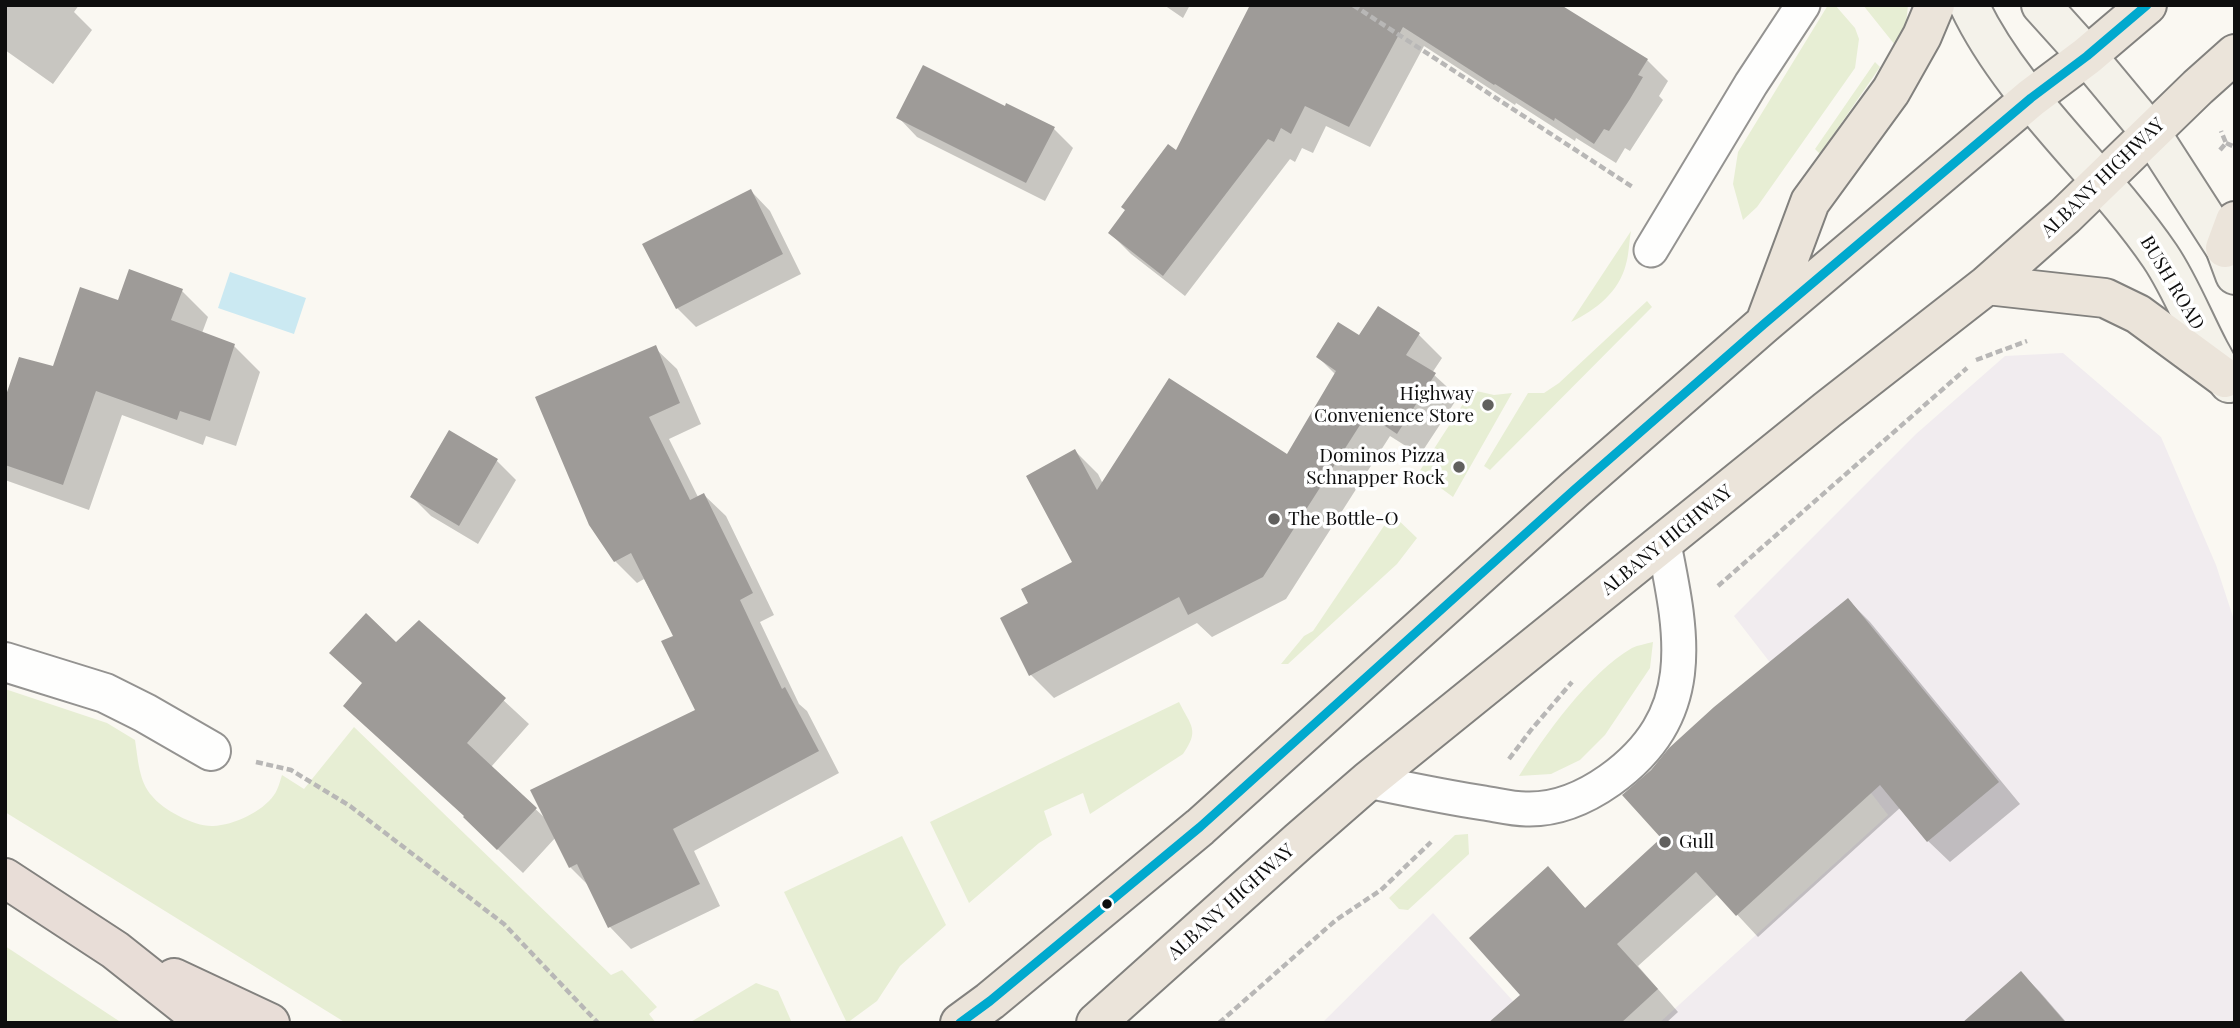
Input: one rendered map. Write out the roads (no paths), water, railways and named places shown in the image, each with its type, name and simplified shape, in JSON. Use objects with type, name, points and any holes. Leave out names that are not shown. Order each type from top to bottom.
[{"type":"highway","points":[[5,878],[115,950],[207,1023]]},
{"type":"highway","points":[[115,950],[270,1023]]},
{"type":"main road","points":[[1764,324],[1810,202],[1891,91],[1922,36],[1935,5]]},
{"type":"main road","name":"BUSH ROAD","points":[[1969,5],[1980,29],[2031,98],[2161,258],[2230,384]]},
{"type":"main road","points":[[2041,5],[2151,133],[2231,248]]},
{"type":"main road","points":[[960,1023],[1200,827],[1764,324],[2031,98],[2087,56],[2147,5]]},
{"type":"main road","name":"ALBANY HIGHWAY","points":[[1096,1023],[1368,781],[1987,285],[2235,54]]},
{"type":"main road","points":[[1987,285],[2105,298],[2148,320],[2230,384]]},
{"type":"street","points":[[5,662],[105,693],[211,751]]},
{"type":"lane","points":[[1651,250],[1751,84],[1803,5]]},
{"type":"lane","points":[[1368,781],[1526,809],[1563,804],[1591,793],[1621,772],[1647,747],[1663,721],[1675,692],[1681,648],[1678,613],[1664,544]]},
{"type":"water","points":[[230,272],[306,298],[294,334],[218,308]]},
{"type":"place","name":"Highway Convenience Store","points":[[1488,405]]},
{"type":"place","name":"Dominos Pizza Schnapper Rock","points":[[1459,467]]},
{"type":"place","name":"The Bottle-O","points":[[1274,519]]},
{"type":"place","name":"Gull","points":[[1665,842]]}]
